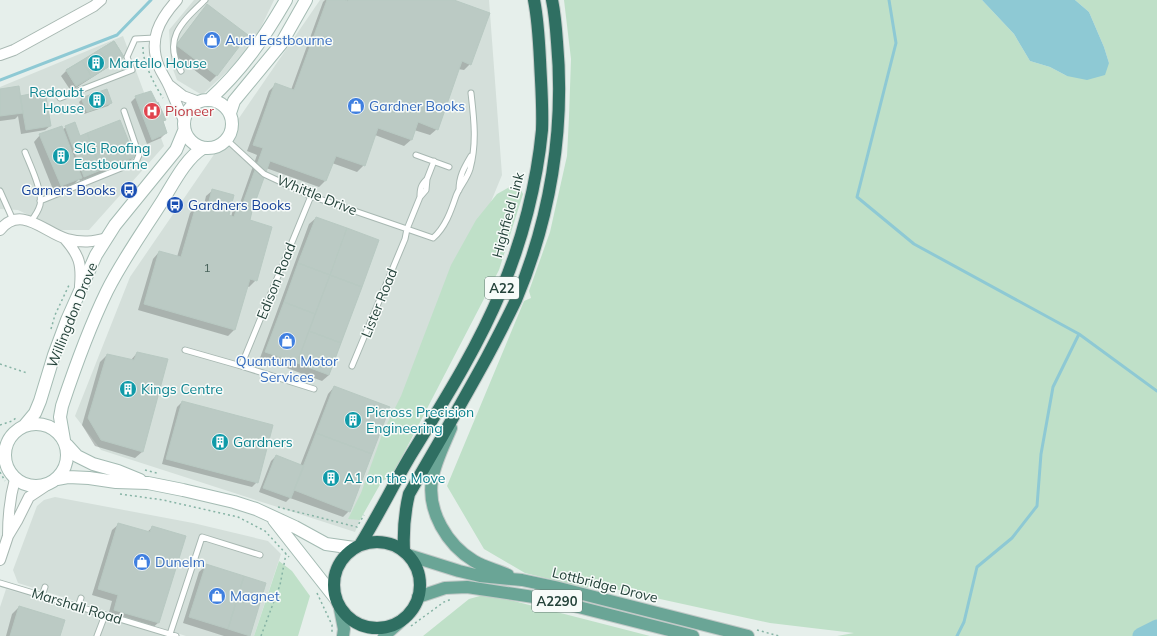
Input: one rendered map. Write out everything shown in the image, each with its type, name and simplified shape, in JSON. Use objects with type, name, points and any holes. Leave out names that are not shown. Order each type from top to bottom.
[{"type":"highway","name":"Highfield Link","points":[[357,546],[379,515],[393,485],[477,342],[501,291],[517,248],[530,198],[542,129],[539,30],[534,0]]},
{"type":"highway","name":"A22","points":[[406,553],[403,529],[409,494],[497,338],[515,301],[528,267],[546,205],[552,182],[558,130],[559,98],[559,68],[552,0]]},
{"type":"highway","points":[[371,542],[392,544],[406,553],[415,564],[419,575],[420,586],[418,597],[408,615],[405,624],[385,627],[368,627],[357,624],[348,617],[338,604],[334,588],[338,565],[345,555],[357,546],[371,542]]},
{"type":"main road","points":[[456,412],[436,465],[432,482],[432,500],[438,520],[447,536],[459,549],[474,561],[522,580]]},
{"type":"main road","name":"Lottbridge Drove","points":[[406,553],[459,571],[480,576],[522,580],[752,633]]},
{"type":"main road","name":"Lottbridge Drove","points":[[418,597],[445,588],[467,587],[547,599],[693,636]]},
{"type":"main road","points":[[338,604],[344,629],[343,636]]},
{"type":"main road","points":[[384,636],[405,624]]},
{"type":"street","points":[[0,55],[7,54],[30,42],[94,6],[101,0]]},
{"type":"street","points":[[169,85],[184,96],[221,104],[230,112],[233,127],[227,140],[216,147],[203,148],[191,142],[169,85],[158,65],[155,54],[155,38],[162,18],[177,0]]},
{"type":"street","points":[[184,125],[186,112],[192,106],[204,101],[225,86],[246,61],[266,34],[286,0]]},
{"type":"street","points":[[230,112],[234,101],[281,44],[306,0]]},
{"type":"street","name":"Willingdon Drove","points":[[20,424],[35,413],[40,401],[75,285],[115,225],[176,150],[184,125]]},
{"type":"street","name":"Willingdon Drove","points":[[65,443],[60,418],[62,406],[86,336],[108,290],[133,245],[175,180],[192,157],[203,148]]},
{"type":"street","points":[[0,230],[5,223],[13,220],[24,219],[31,221],[65,239],[79,242],[91,242],[107,238]]},
{"type":"street","points":[[65,239],[74,249],[81,264],[82,275],[75,285]]},
{"type":"street","points":[[0,434],[20,424],[34,423],[47,426],[59,433],[65,443],[77,456],[82,459],[148,483]]},
{"type":"street","points":[[20,424],[10,436],[6,446],[3,464],[15,479],[30,486],[38,486],[68,477],[116,482],[148,483],[234,502],[256,509],[273,511],[295,527],[326,544],[357,546]]},
{"type":"street","points":[[0,560],[8,536],[29,497],[52,482],[63,472],[67,464],[68,454],[65,443]]},
{"type":"street","points":[[8,536],[8,519],[15,479]]},
{"type":"street","points":[[273,511],[338,604]]},
{"type":"lane","points":[[181,71],[174,53],[174,37],[182,25],[205,0]]},
{"type":"lane","points":[[60,98],[132,70],[127,57],[135,39],[155,38]]},
{"type":"lane","name":"Whittle Drive","points":[[227,140],[264,174],[311,196],[433,238],[440,232],[458,190],[459,180],[472,155],[475,133],[471,93]]},
{"type":"lane","points":[[40,201],[136,162],[139,155],[124,111]]},
{"type":"lane","points":[[25,152],[40,201],[36,215],[31,221]]},
{"type":"lane","points":[[416,155],[449,167]]},
{"type":"lane","points":[[407,229],[420,197],[426,190],[427,179],[434,161]]},
{"type":"lane","points":[[0,191],[13,220]]},
{"type":"lane","name":"Edison Road","points":[[241,366],[311,196]]},
{"type":"lane","name":"Lister Road","points":[[352,366],[405,239],[407,229]]},
{"type":"lane","points":[[185,350],[314,389]]},
{"type":"lane","points":[[173,635],[202,537],[260,555]]},
{"type":"lane","name":"Marshall Road","points":[[0,583],[173,635]]},
{"type":"lane","points":[[42,596],[45,587]]},
{"type":"lane","points":[[78,607],[81,598]]},
{"type":"lane","points":[[97,636],[105,615]]},
{"type":"path","points":[[144,38],[142,51],[157,90],[165,101]]},
{"type":"path","points":[[51,330],[55,315],[75,285]]},
{"type":"path","points":[[0,364],[27,373]]},
{"type":"path","points":[[0,425],[12,421],[20,424]]},
{"type":"path","points":[[145,470],[160,474]]},
{"type":"path","points":[[117,493],[163,500],[238,517],[264,531],[291,560]]},
{"type":"path","points":[[273,511],[356,527],[364,515]]},
{"type":"path","points":[[261,636],[280,585],[286,554]]},
{"type":"path","points":[[317,593],[332,625],[332,636]]},
{"type":"path","points":[[405,624],[454,598]]},
{"type":"path","points":[[752,633],[779,636]]},
{"type":"shaded area","points":[[194,0],[274,0],[250,50],[202,95],[177,80],[171,64],[169,30]]},
{"type":"shaded area","points":[[320,0],[489,0],[502,175],[355,532],[101,450],[75,416],[130,277]]},
{"type":"shaded area","points":[[123,36],[164,146],[89,230],[59,230],[18,210],[0,209],[0,87]]},
{"type":"shaded area","points":[[55,497],[193,523],[268,541],[281,554],[254,636],[186,636],[18,583],[13,570],[37,506],[44,500]]},
{"type":"shaded area","points":[[6,589],[169,636],[0,636],[0,607]]},
{"type":"green space","points":[[564,0],[982,0],[1014,34],[1030,61],[1050,67],[1067,76],[1109,63],[1089,12],[1075,0],[1157,0],[1157,636],[837,636],[854,633],[770,623],[596,585],[586,588],[525,573],[484,549],[447,486],[524,301],[531,298],[529,291],[550,232],[567,156],[571,59]]},
{"type":"green space","points":[[517,183],[523,194],[499,270],[392,476],[382,481],[360,520],[348,519],[361,493],[383,432],[401,396],[451,265],[476,220],[497,194]]},
{"type":"green space","points":[[279,561],[292,571],[310,596],[298,636],[254,636]]},
{"type":"green space","points":[[487,594],[650,636],[423,636],[469,599]]},
{"type":"water","points":[[982,0],[1075,0],[1089,12],[1104,47],[1109,63],[1105,75],[1087,80],[1067,76],[1050,67],[1030,61],[1014,34]]},
{"type":"building","name":"Gardner Books","points":[[327,0],[454,0],[490,13],[471,65],[462,61],[438,130],[418,122],[412,140],[378,128],[365,166],[336,156],[326,181],[270,161],[252,211],[237,207],[239,202],[243,203],[263,148],[253,145],[275,83],[294,90]]},
{"type":"building","name":"Audi Eastbourne","points":[[207,4],[248,35],[217,76],[176,45]]},
{"type":"building","name":"Martello House","points":[[114,41],[124,57],[76,86],[66,70]]},
{"type":"building","points":[[114,41],[124,57],[111,65],[99,50]]},
{"type":"building","points":[[99,50],[111,65],[92,77],[82,61]]},
{"type":"building","points":[[82,61],[92,77],[76,86],[66,70]]},
{"type":"building","points":[[19,86],[23,113],[0,116],[0,89]]},
{"type":"building","name":"Redoubt House","points":[[107,89],[112,103],[87,112],[81,98]]},
{"type":"building","points":[[45,91],[51,126],[26,130],[20,96]]},
{"type":"building","name":"Pioneer","points":[[151,91],[166,120],[163,121],[167,133],[152,140],[135,96]]},
{"type":"building","points":[[120,120],[135,157],[101,170],[87,133]]},
{"type":"building","points":[[75,122],[80,136],[87,133],[101,170],[84,177],[65,126]]},
{"type":"building","name":"SIG Roofing Eastbourne","points":[[62,126],[82,178],[61,186],[39,134]]},
{"type":"building","points":[[212,189],[234,195],[229,215],[234,217],[237,207],[252,211],[250,220],[272,227],[257,281],[250,279],[235,330],[144,304],[159,251],[181,257],[196,206],[207,209]]},
{"type":"building","points":[[316,217],[347,228],[330,275],[298,263]]},
{"type":"building","points":[[347,228],[379,240],[362,287],[330,275]]},
{"type":"building","points":[[298,263],[330,275],[315,314],[284,302]]},
{"type":"building","points":[[330,275],[362,287],[341,343],[309,331]]},
{"type":"building","name":"Quantum Motor Services","points":[[284,302],[315,314],[297,363],[265,352]]},
{"type":"building","points":[[309,331],[341,343],[329,375],[297,363]]},
{"type":"building","name":"Kings Centre","points":[[137,352],[168,359],[143,452],[101,440],[88,418],[107,354],[134,360]]},
{"type":"building","name":"Picross Precision Engineering","points":[[334,386],[390,407],[372,454],[316,433]]},
{"type":"building","name":"Gardners","points":[[182,401],[273,425],[258,483],[166,459]]},
{"type":"building","name":"A1 on the Move","points":[[316,433],[372,454],[350,512],[294,490]]},
{"type":"building","name":"A1 on the Move","points":[[276,455],[304,466],[291,498],[263,488]]},
{"type":"building","name":"Dunelm","points":[[118,523],[150,532],[152,526],[186,536],[159,623],[114,610],[118,595],[98,589]]},
{"type":"building","name":"Magnet","points":[[206,564],[244,576],[228,629],[189,617]]},
{"type":"building","points":[[244,576],[266,583],[250,636],[228,629]]},
{"type":"building","points":[[19,606],[65,620],[60,636],[10,636]]},
{"type":"waterway","points":[[0,80],[117,35],[151,0]]},
{"type":"waterway","points":[[889,0],[896,43],[857,197],[914,244],[1079,334],[1157,391]]},
{"type":"waterway","points":[[957,636],[964,622],[977,567],[1012,538],[1037,506],[1041,454],[1053,387],[1079,334]]},
{"type":"waterway","points":[[1141,636],[1157,628]]},
{"type":"place","name":"Audi Eastbourne","points":[[212,40]]},
{"type":"place","name":"Martello House","points":[[96,63]]},
{"type":"place","name":"Redoubt House","points":[[97,100]]},
{"type":"place","name":"Gardner Books","points":[[356,106]]},
{"type":"place","name":"Pioneer","points":[[152,111]]},
{"type":"place","name":"SIG Roofing Eastbourne","points":[[61,156]]},
{"type":"place","name":"Garners Books","points":[[129,190]]},
{"type":"place","name":"Gardners Books","points":[[175,205]]},
{"type":"place","name":"Quantum Motor Services","points":[[287,341]]},
{"type":"place","name":"Kings Centre","points":[[128,389]]},
{"type":"place","name":"Picross Precision Engineering","points":[[353,420]]},
{"type":"place","name":"Gardners","points":[[220,442]]},
{"type":"place","name":"A1 on the Move","points":[[331,478]]},
{"type":"place","name":"Dunelm","points":[[142,562]]},
{"type":"place","name":"Magnet","points":[[217,596]]}]
